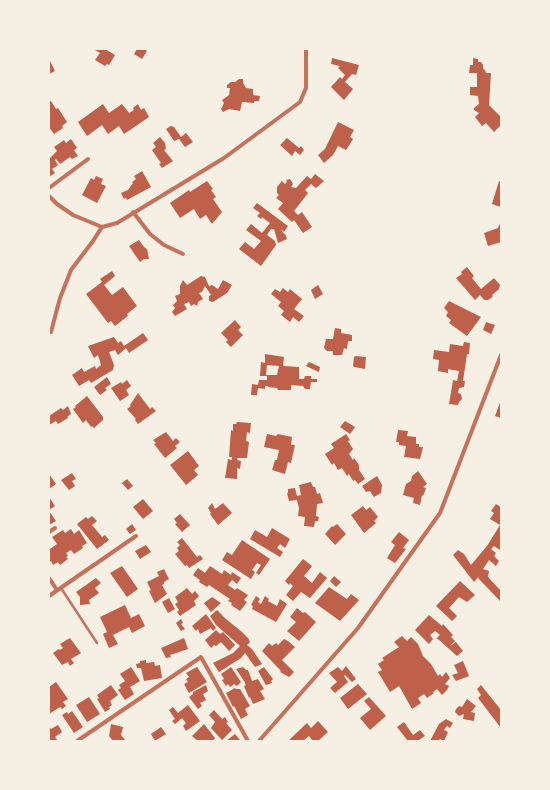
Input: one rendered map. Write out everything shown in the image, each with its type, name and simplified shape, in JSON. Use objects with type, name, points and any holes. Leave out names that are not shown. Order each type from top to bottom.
[{"type":"street","points":[[49,196],[57,204],[73,215],[102,227],[117,223],[224,158],[300,102],[306,88],[306,49]]},
{"type":"street","points":[[49,188],[88,159]]},
{"type":"street","points":[[133,212],[150,234],[164,245],[183,254]]},
{"type":"street","points":[[51,332],[60,298],[71,270],[102,227]]},
{"type":"street","points":[[258,741],[358,628],[440,513],[501,355]]},
{"type":"street","points":[[49,532],[55,528]]},
{"type":"street","points":[[49,596],[136,536]]},
{"type":"street","points":[[49,578],[59,589]]},
{"type":"street","points":[[77,741],[201,657],[248,741]]},
{"type":"lane","points":[[59,589],[96,643]]},
{"type":"building","points":[[105,49],[115,55],[109,65],[107,64],[105,66],[95,60],[100,53],[95,50]]},
{"type":"building","points":[[137,49],[144,49],[147,51],[142,59],[134,54]]},
{"type":"building","points":[[332,58],[359,65],[356,75],[352,74],[345,82],[353,89],[344,100],[331,87],[340,77],[342,79],[345,75],[338,68],[340,66],[331,64]]},
{"type":"building","points":[[473,58],[478,59],[478,62],[481,62],[486,73],[491,73],[489,105],[501,117],[501,125],[494,132],[486,123],[482,126],[475,117],[479,113],[474,110],[474,108],[479,104],[478,96],[470,95],[470,87],[477,87],[477,73],[469,73],[470,65],[473,65]]},
{"type":"building","points":[[49,61],[55,71],[49,74]]},
{"type":"building","points":[[239,79],[243,79],[243,83],[246,88],[253,89],[253,95],[260,96],[259,101],[254,101],[254,103],[242,102],[240,111],[229,109],[223,112],[221,109],[224,103],[222,100],[229,95],[230,88],[227,88],[227,85]]},
{"type":"building","points":[[51,101],[56,109],[58,108],[67,122],[62,126],[63,128],[54,134],[49,127],[49,102]]},
{"type":"building","points":[[103,104],[109,113],[122,104],[129,113],[134,110],[133,108],[138,104],[141,110],[144,108],[149,117],[124,134],[119,126],[108,134],[102,125],[87,136],[78,122]]},
{"type":"building","points":[[338,122],[354,130],[350,137],[353,139],[346,150],[338,146],[333,155],[324,163],[318,155],[325,149]]},
{"type":"building","points":[[171,126],[174,127],[181,137],[186,133],[193,142],[185,147],[179,139],[174,141],[166,129]]},
{"type":"building","points":[[160,137],[165,143],[166,149],[164,150],[173,161],[162,168],[159,164],[161,163],[152,150],[156,147],[153,143]]},
{"type":"building","points":[[287,138],[299,148],[301,146],[304,150],[300,155],[295,151],[292,156],[280,145]]},
{"type":"building","points":[[71,139],[77,148],[74,150],[78,156],[72,159],[70,157],[60,164],[56,159],[55,160],[58,165],[52,169],[55,173],[50,176],[49,159],[57,151],[54,147],[64,140],[66,143]]},
{"type":"building","points":[[142,171],[151,187],[127,200],[126,198],[124,199],[121,193],[128,190],[133,183],[132,182],[136,179],[134,176]]},
{"type":"building","points":[[315,174],[324,181],[316,188],[311,184],[305,190],[308,193],[294,211],[298,215],[302,212],[312,227],[303,233],[294,220],[292,222],[278,209],[283,203],[276,198],[279,195],[277,193],[277,187],[282,181],[285,184],[287,182],[286,180],[290,179],[293,184],[291,187],[296,188],[307,176],[311,179]]},
{"type":"building","points":[[96,176],[103,179],[101,184],[106,186],[97,203],[82,195],[91,178],[94,180]]},
{"type":"building","points":[[207,181],[213,189],[211,190],[216,197],[213,199],[222,212],[212,224],[206,215],[200,219],[194,209],[180,218],[170,203],[189,190],[190,192]]},
{"type":"building","points":[[499,181],[501,182],[501,207],[492,204]]},
{"type":"building","points":[[257,203],[288,226],[284,232],[281,229],[287,239],[278,243],[274,229],[271,229],[267,235],[275,241],[276,245],[261,266],[239,249],[245,242],[254,249],[261,241],[246,230],[251,224],[262,233],[270,223],[262,217],[261,219],[257,216],[260,213],[253,208]]},
{"type":"building","points":[[501,221],[501,242],[488,246],[484,233],[498,228]]},
{"type":"building","points":[[139,240],[147,249],[149,259],[144,259],[140,262],[129,246]]},
{"type":"building","points":[[467,267],[474,276],[472,278],[481,289],[494,278],[500,285],[499,289],[492,295],[493,296],[491,298],[484,300],[480,295],[475,300],[456,278],[462,274],[461,272]]},
{"type":"building","points":[[112,271],[115,276],[104,285],[112,295],[123,287],[137,306],[127,314],[128,316],[115,326],[111,321],[108,323],[86,294],[102,282],[100,279]]},
{"type":"building","points":[[201,276],[205,277],[209,286],[212,285],[218,289],[223,280],[232,285],[227,293],[213,302],[209,301],[209,296],[211,295],[205,286],[202,292],[199,293],[203,299],[198,302],[197,306],[194,304],[191,306],[189,302],[184,304],[187,309],[175,316],[172,312],[175,308],[173,305],[177,301],[175,296],[180,294],[180,286],[183,280],[187,285]]},
{"type":"building","points":[[318,285],[323,294],[315,299],[311,290]]},
{"type":"building","points":[[283,288],[288,292],[290,289],[302,299],[294,309],[304,316],[299,322],[293,317],[290,322],[281,315],[284,311],[278,306],[281,302],[271,294],[275,289],[280,292]]},
{"type":"building","points":[[449,301],[481,317],[467,336],[449,323],[451,320],[446,316],[448,312],[444,308]]},
{"type":"building","points":[[235,320],[241,327],[238,330],[243,335],[231,347],[226,342],[228,340],[221,333]]},
{"type":"building","points":[[486,322],[495,325],[491,334],[483,330]]},
{"type":"building","points":[[335,328],[341,329],[341,333],[352,335],[352,341],[348,341],[347,349],[344,348],[342,355],[333,355],[333,351],[327,351],[324,348],[326,339],[333,339]]},
{"type":"building","points":[[143,333],[148,340],[129,353],[126,348],[118,355],[115,350],[109,352],[114,365],[113,370],[91,383],[89,380],[79,386],[72,375],[82,368],[84,372],[95,366],[96,369],[101,365],[98,355],[94,358],[88,346],[114,337],[118,343],[121,341],[124,346]]},
{"type":"building","points":[[464,342],[470,343],[463,381],[465,381],[464,387],[459,388],[458,393],[461,394],[462,399],[458,405],[449,404],[453,380],[457,381],[459,371],[448,369],[448,373],[438,371],[439,360],[433,359],[434,350],[449,352],[450,344],[463,346]]},
{"type":"building","points":[[265,354],[284,357],[283,366],[299,367],[299,379],[304,379],[305,376],[311,376],[311,379],[317,379],[317,382],[311,382],[310,389],[305,389],[303,386],[291,385],[291,390],[278,390],[277,388],[265,386],[265,389],[258,388],[257,395],[251,395],[252,384],[258,385],[259,380],[267,380],[267,376],[260,376],[261,362],[265,363]],"holes":[[[267,365],[279,366],[277,375],[266,375]]]},
{"type":"building","points":[[354,357],[366,357],[365,369],[353,366]]},
{"type":"building","points":[[309,362],[320,367],[319,372],[306,366]]},
{"type":"building","points":[[107,377],[111,384],[105,388],[107,390],[100,395],[94,387]]},
{"type":"building","points":[[127,380],[131,386],[126,390],[129,395],[120,401],[111,388],[121,382],[122,384]]},
{"type":"building","points":[[138,393],[150,409],[152,407],[156,411],[138,424],[135,420],[136,419],[127,409],[131,406],[130,405]]},
{"type":"building","points":[[87,396],[103,417],[103,420],[94,428],[92,426],[91,427],[86,420],[83,423],[73,409]]},
{"type":"building","points":[[501,400],[501,418],[495,416]]},
{"type":"building","points":[[68,406],[71,414],[67,417],[68,418],[58,424],[56,421],[49,425],[49,416],[61,408],[63,410]]},
{"type":"building","points":[[345,421],[355,427],[350,434],[340,427]]},
{"type":"building","points":[[237,422],[251,423],[250,433],[247,432],[246,441],[249,442],[247,458],[237,458],[237,460],[241,461],[240,469],[237,468],[237,479],[225,478],[228,459],[232,460],[232,457],[229,457],[231,430],[233,431],[233,424],[236,424]]},
{"type":"building","points":[[398,430],[408,431],[407,436],[416,437],[416,444],[419,444],[419,447],[423,447],[420,459],[404,457],[406,446],[399,445],[399,442],[396,442]]},
{"type":"building","points":[[166,432],[173,441],[176,438],[180,442],[175,446],[177,448],[165,458],[154,444],[156,443],[153,440]]},
{"type":"building","points":[[267,434],[276,436],[278,434],[292,437],[291,445],[295,445],[291,463],[288,462],[285,474],[272,470],[275,460],[277,460],[279,450],[264,447]]},
{"type":"building","points":[[346,434],[353,449],[349,454],[359,465],[359,470],[365,479],[358,484],[355,480],[353,481],[349,474],[347,476],[342,468],[338,470],[334,463],[332,465],[325,454],[334,448],[331,444]]},
{"type":"building","points":[[188,451],[199,466],[194,470],[198,475],[186,485],[170,465]]},
{"type":"building","points":[[418,471],[427,484],[423,487],[426,488],[423,496],[422,495],[420,505],[413,503],[414,498],[403,495],[406,484],[411,481],[412,476]]},
{"type":"building","points":[[72,473],[76,479],[72,481],[75,486],[69,490],[61,480]]},
{"type":"building","points":[[49,474],[56,484],[49,489]]},
{"type":"building","points":[[377,476],[382,485],[381,493],[374,497],[370,491],[366,492],[362,486]]},
{"type":"building","points":[[127,479],[133,486],[128,490],[122,483]]},
{"type":"building","points":[[311,482],[313,487],[315,487],[317,494],[320,493],[323,503],[317,504],[316,516],[319,517],[318,521],[315,521],[314,527],[304,526],[305,517],[298,516],[299,508],[297,500],[289,501],[287,493],[288,489],[295,488],[297,496],[301,495],[299,485]]},
{"type":"building","points":[[49,497],[55,506],[49,510]]},
{"type":"building","points":[[143,499],[153,511],[143,519],[133,507]]},
{"type":"building","points":[[212,503],[215,509],[223,503],[232,513],[218,525],[210,514],[211,513],[208,508]]},
{"type":"building","points":[[496,504],[501,507],[501,549],[500,550],[494,546],[491,549],[496,553],[494,556],[499,561],[496,566],[489,560],[483,569],[489,571],[488,577],[501,591],[501,602],[478,578],[479,576],[474,582],[453,555],[458,550],[464,554],[471,565],[487,546],[500,525],[490,519],[494,513],[491,511]]},
{"type":"building","points":[[363,506],[366,510],[370,507],[378,517],[374,521],[376,523],[364,533],[351,515]]},
{"type":"building","points":[[49,511],[56,521],[49,525]]},
{"type":"building","points":[[180,514],[190,525],[182,532],[175,524],[177,523],[174,519]]},
{"type":"building","points":[[92,516],[97,521],[92,525],[102,537],[105,535],[109,540],[97,549],[77,524],[86,517],[88,519]]},
{"type":"building","points":[[132,524],[136,530],[130,534],[126,529]]},
{"type":"building","points":[[337,524],[346,534],[335,545],[325,534],[332,526],[333,527]]},
{"type":"building","points":[[272,528],[290,539],[285,548],[280,544],[277,548],[283,552],[280,557],[250,539],[255,530],[267,537]]},
{"type":"building","points":[[71,529],[74,534],[79,530],[87,543],[82,546],[83,548],[74,554],[71,550],[66,553],[68,556],[66,557],[68,559],[60,565],[58,562],[53,565],[51,561],[49,562],[49,546],[50,549],[57,544],[52,537],[63,530],[65,533]]},
{"type":"building","points":[[399,532],[409,540],[403,548],[406,549],[395,563],[387,558],[395,545],[391,542]]},
{"type":"building","points":[[182,538],[197,557],[200,555],[203,559],[189,568],[187,565],[185,566],[175,554],[179,551],[177,548],[180,545],[177,542]]},
{"type":"building","points":[[242,540],[270,559],[259,575],[256,573],[261,565],[257,563],[252,570],[255,572],[251,579],[222,560],[227,552],[232,555]]},
{"type":"building","points":[[146,545],[151,552],[140,559],[135,551]]},
{"type":"building","points":[[303,559],[312,566],[304,576],[312,583],[320,572],[327,578],[310,598],[301,592],[293,601],[286,595],[293,586],[290,583],[289,585],[285,581]]},
{"type":"building","points":[[122,566],[138,589],[127,597],[110,573]]},
{"type":"building","points":[[210,566],[222,574],[224,570],[231,575],[232,572],[241,578],[237,584],[232,580],[228,585],[235,590],[237,588],[248,595],[244,600],[247,602],[240,611],[231,605],[232,603],[228,601],[230,599],[209,585],[207,587],[199,582],[200,580],[193,575],[198,568],[205,573]]},
{"type":"building","points":[[164,569],[169,579],[162,585],[167,594],[155,603],[149,591],[151,590],[147,582],[159,576],[157,572]]},
{"type":"building","points":[[334,576],[341,582],[336,587],[330,581]]},
{"type":"building","points":[[96,578],[101,583],[95,588],[99,593],[89,600],[90,604],[80,605],[80,597],[76,592]]},
{"type":"building","points":[[460,581],[475,595],[467,602],[459,597],[449,608],[457,616],[452,621],[436,606]]},
{"type":"building","points":[[329,587],[347,599],[351,594],[359,600],[340,621],[315,603]]},
{"type":"building","points":[[187,588],[192,594],[195,591],[199,596],[194,601],[196,605],[180,616],[177,612],[179,610],[175,604],[178,602],[175,597]]},
{"type":"building","points":[[256,596],[260,599],[258,602],[261,604],[265,596],[269,599],[268,601],[277,606],[280,599],[287,604],[276,622],[252,609],[253,606],[251,605]]},
{"type":"building","points":[[212,597],[221,603],[211,612],[204,603]]},
{"type":"building","points":[[169,598],[175,609],[168,613],[162,602]]},
{"type":"building","points":[[125,605],[131,618],[139,614],[145,626],[132,633],[129,627],[113,635],[118,644],[109,648],[103,634],[107,632],[100,617]]},
{"type":"building","points":[[297,608],[303,613],[305,612],[316,622],[299,641],[287,631],[296,622],[290,617]]},
{"type":"building","points":[[217,610],[248,638],[250,642],[247,645],[252,649],[262,664],[255,667],[245,653],[241,658],[219,672],[213,663],[233,653],[240,646],[216,625],[210,616]]},
{"type":"building","points":[[206,614],[216,628],[213,631],[211,628],[200,634],[198,629],[196,631],[192,626]]},
{"type":"building","points":[[429,615],[442,626],[443,624],[453,635],[451,637],[455,641],[450,646],[456,642],[463,651],[457,656],[438,639],[436,639],[440,635],[435,631],[430,635],[433,639],[429,644],[415,630]]},
{"type":"building","points":[[181,619],[183,623],[181,624],[185,629],[181,631],[176,623]]},
{"type":"building","points":[[216,630],[220,634],[223,632],[235,645],[229,651],[221,642],[211,648],[205,640]]},
{"type":"building","points":[[402,636],[407,641],[411,637],[418,644],[423,656],[431,664],[438,676],[440,674],[442,677],[446,672],[450,678],[445,684],[449,686],[442,695],[437,689],[427,698],[424,694],[418,698],[421,703],[412,709],[399,686],[390,692],[378,672],[382,670],[378,664],[384,660],[382,658],[399,647],[394,642]]},
{"type":"building","points":[[70,638],[81,653],[71,659],[74,663],[70,666],[68,662],[62,665],[53,653],[63,648],[60,644]]},
{"type":"building","points":[[184,638],[188,649],[170,655],[171,657],[166,658],[161,648]]},
{"type":"building","points":[[284,639],[295,647],[282,660],[294,672],[289,677],[280,672],[281,671],[262,651],[269,643],[272,646],[276,643],[278,645]]},
{"type":"building","points":[[146,660],[146,663],[154,662],[155,666],[160,665],[162,678],[144,681],[141,668],[137,668],[136,664],[140,663],[140,661]]},
{"type":"building","points":[[463,661],[469,676],[456,681],[452,675],[458,673],[454,665]]},
{"type":"building","points":[[346,666],[356,679],[352,682],[345,675],[344,676],[348,682],[335,693],[330,688],[337,682],[329,673],[338,667],[342,671]]},
{"type":"building","points":[[131,667],[140,681],[130,687],[134,694],[125,700],[118,690],[121,688],[119,685],[125,681],[120,674]]},
{"type":"building","points":[[197,667],[207,682],[189,693],[184,684],[188,682],[186,679],[189,677],[186,673]]},
{"type":"building","points":[[231,667],[241,682],[237,686],[234,684],[230,687],[228,684],[226,686],[222,680],[224,679],[221,674]]},
{"type":"building","points":[[243,667],[248,670],[252,681],[258,679],[264,689],[260,691],[265,699],[253,704],[244,686],[246,685],[236,669]]},
{"type":"building","points":[[264,667],[273,679],[271,681],[272,683],[266,685],[258,671]]},
{"type":"building","points":[[56,682],[68,699],[63,702],[66,706],[62,709],[60,707],[49,714],[49,687]]},
{"type":"building","points":[[358,684],[367,694],[348,709],[340,698]]},
{"type":"building","points":[[111,685],[118,695],[110,701],[112,705],[109,707],[110,709],[105,712],[97,699],[99,698],[97,695]]},
{"type":"building","points":[[206,685],[208,691],[203,694],[206,700],[200,703],[202,706],[198,709],[189,697],[193,694],[193,692]]},
{"type":"building","points":[[481,685],[501,710],[501,728],[478,698],[481,695],[477,689]]},
{"type":"building","points":[[235,688],[240,689],[250,706],[245,709],[248,715],[241,719],[226,693]]},
{"type":"building","points":[[89,697],[100,714],[87,722],[76,705]]},
{"type":"building","points":[[369,697],[386,716],[370,730],[360,718],[371,709],[364,701]]},
{"type":"building","points":[[467,699],[476,706],[471,712],[475,713],[474,721],[463,719],[464,714],[459,716],[455,712],[459,706],[462,707]]},
{"type":"building","points":[[188,705],[200,721],[186,731],[183,726],[186,723],[182,718],[175,724],[172,721],[175,719],[169,710],[173,707],[178,713]]},
{"type":"building","points":[[214,710],[222,719],[225,717],[228,722],[226,723],[232,730],[222,740],[211,728],[215,722],[209,715]]},
{"type":"building","points":[[72,711],[83,727],[74,733],[62,715],[67,712],[68,714]]},
{"type":"building","points":[[446,719],[453,723],[450,728],[447,726],[444,730],[448,732],[444,741],[440,739],[438,741],[430,741],[439,724]]},
{"type":"building","points":[[318,721],[328,732],[318,741],[313,741],[309,736],[303,741],[288,741],[307,723],[311,728]]},
{"type":"building","points":[[404,722],[413,735],[420,730],[425,736],[419,740],[420,741],[408,741],[397,727]]},
{"type":"building","points":[[111,724],[123,727],[121,735],[126,741],[113,741],[109,736]]},
{"type":"building","points":[[204,724],[215,738],[213,741],[198,741],[192,736]]},
{"type":"building","points":[[58,725],[62,732],[55,737],[58,741],[50,741],[49,726],[51,729]]},
{"type":"building","points":[[161,727],[166,734],[155,741],[151,734]]},
{"type":"building","points":[[235,734],[240,740],[226,741]]}]
